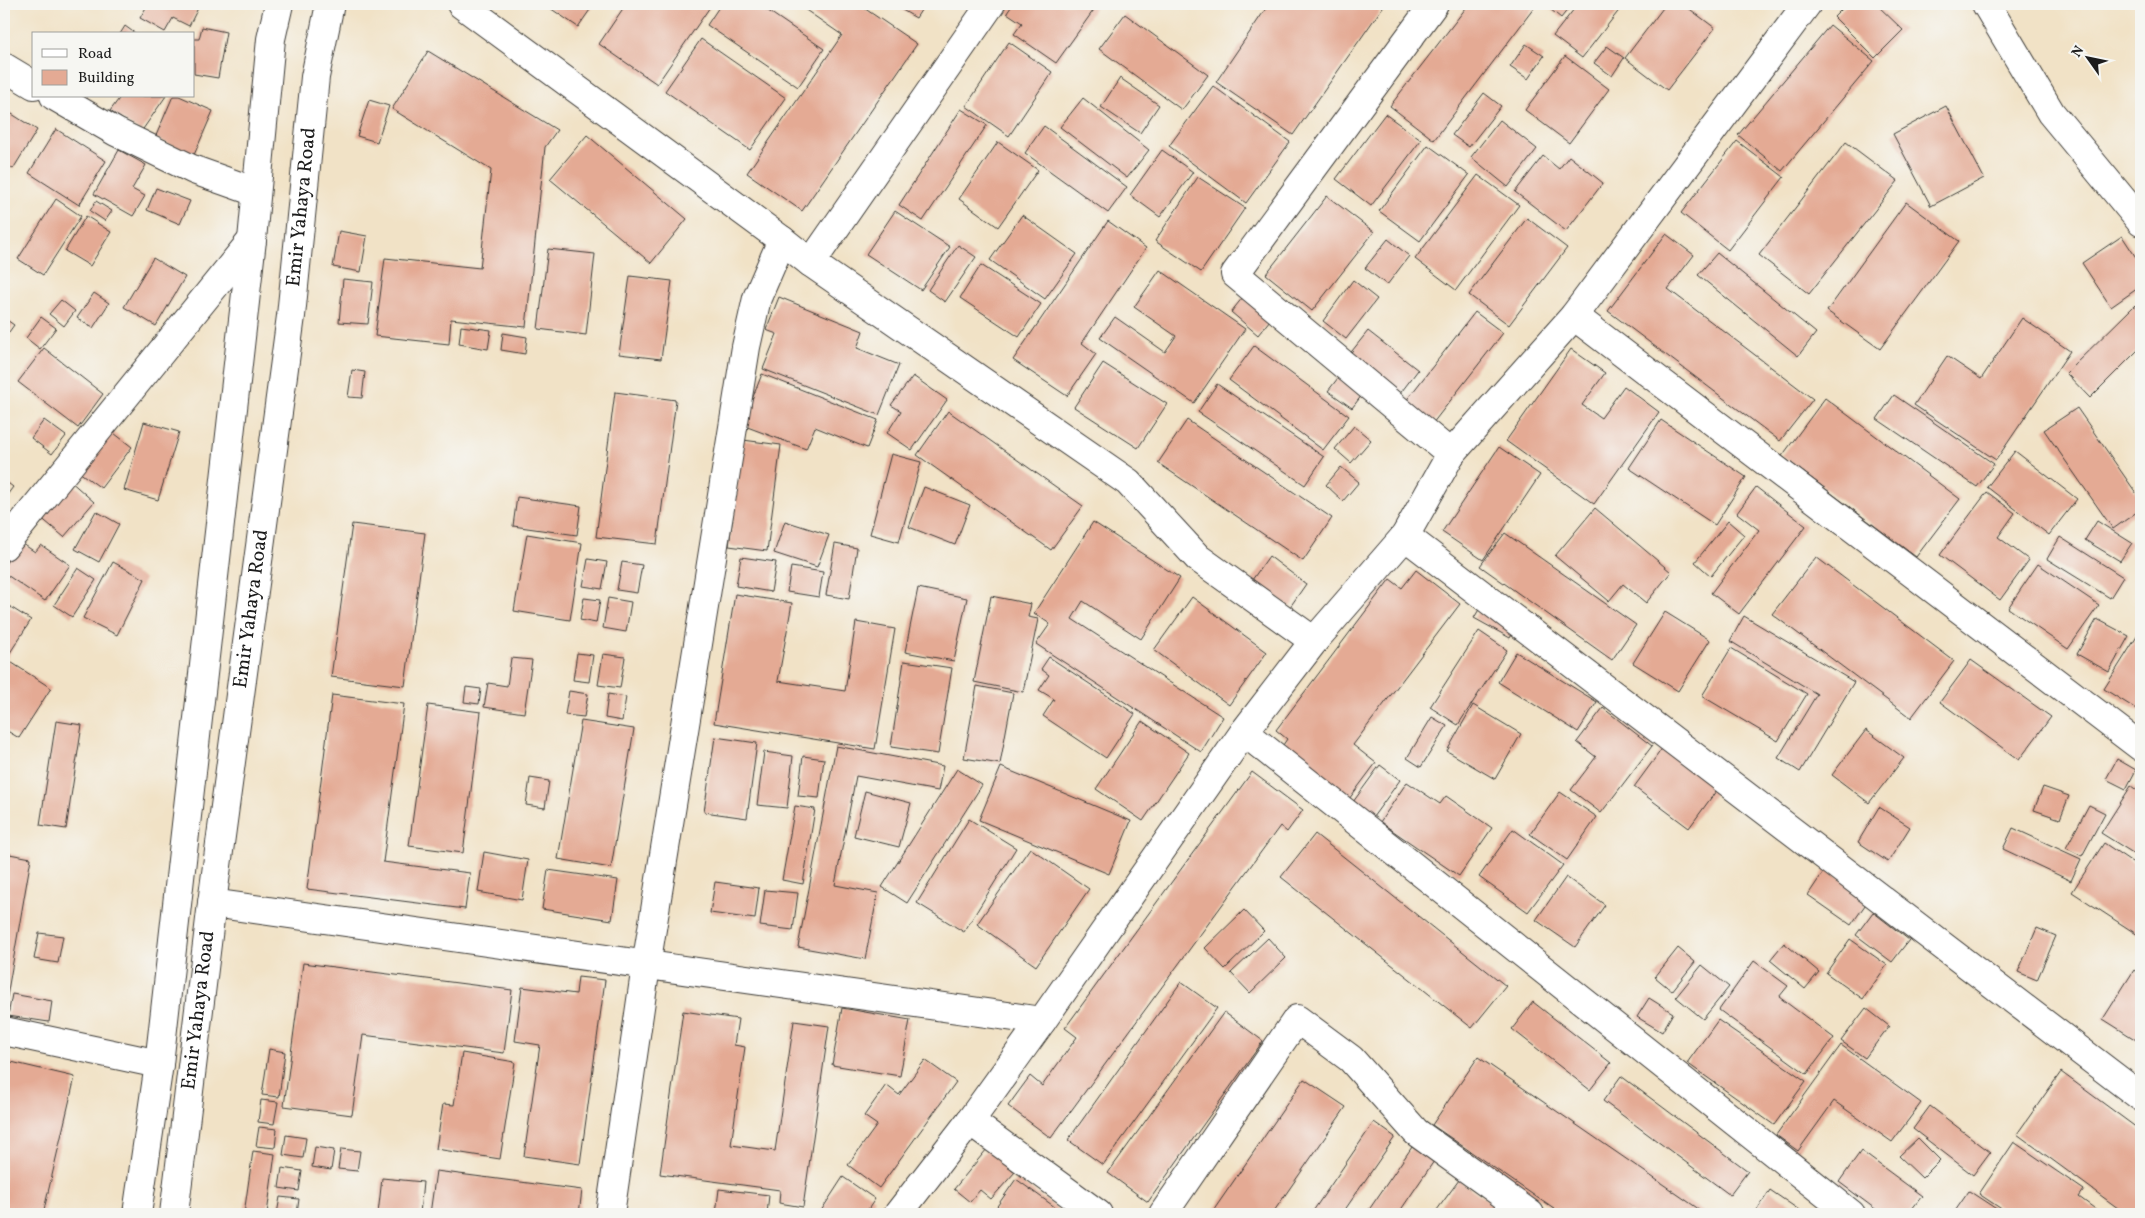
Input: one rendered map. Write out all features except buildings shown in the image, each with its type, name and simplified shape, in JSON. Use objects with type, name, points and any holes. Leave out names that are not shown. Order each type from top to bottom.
[{"type":"street","name":"Emir Yahaya Road","points":[[137,1214],[159,1064],[252,240],[271,38],[278,4]]},
{"type":"street","name":"Emir Yahaya Road","points":[[174,1214],[212,904],[291,316],[315,77],[330,4]]},
{"type":"street","points":[[461,4],[811,263],[1128,482],[1198,558],[1314,641]]},
{"type":"street","points":[[811,263],[991,4]]},
{"type":"street","points":[[1434,4],[1235,274],[1451,454]]},
{"type":"street","points":[[898,1214],[970,1121],[1042,1021],[1244,732],[1314,641],[1405,536],[1451,454],[1574,316],[1807,4]]},
{"type":"street","points":[[1986,4],[2051,113],[2141,222]]},
{"type":"street","points":[[4,67],[32,83]]},
{"type":"street","points":[[57,98],[116,132],[194,170],[256,192]]},
{"type":"street","points":[[4,546],[252,240]]},
{"type":"street","points":[[610,1214],[646,966],[746,347],[757,298],[782,240]]},
{"type":"street","points":[[1574,316],[2141,748]]},
{"type":"street","points":[[1405,536],[2141,1097]]},
{"type":"street","points":[[1244,732],[1850,1214]]},
{"type":"street","points":[[212,904],[1042,1021]]},
{"type":"street","points":[[1163,1214],[1297,1020],[1351,1060],[1416,1132],[1528,1214]]},
{"type":"street","points":[[4,1031],[159,1064]]},
{"type":"street","points":[[970,1121],[1098,1214]]}]
